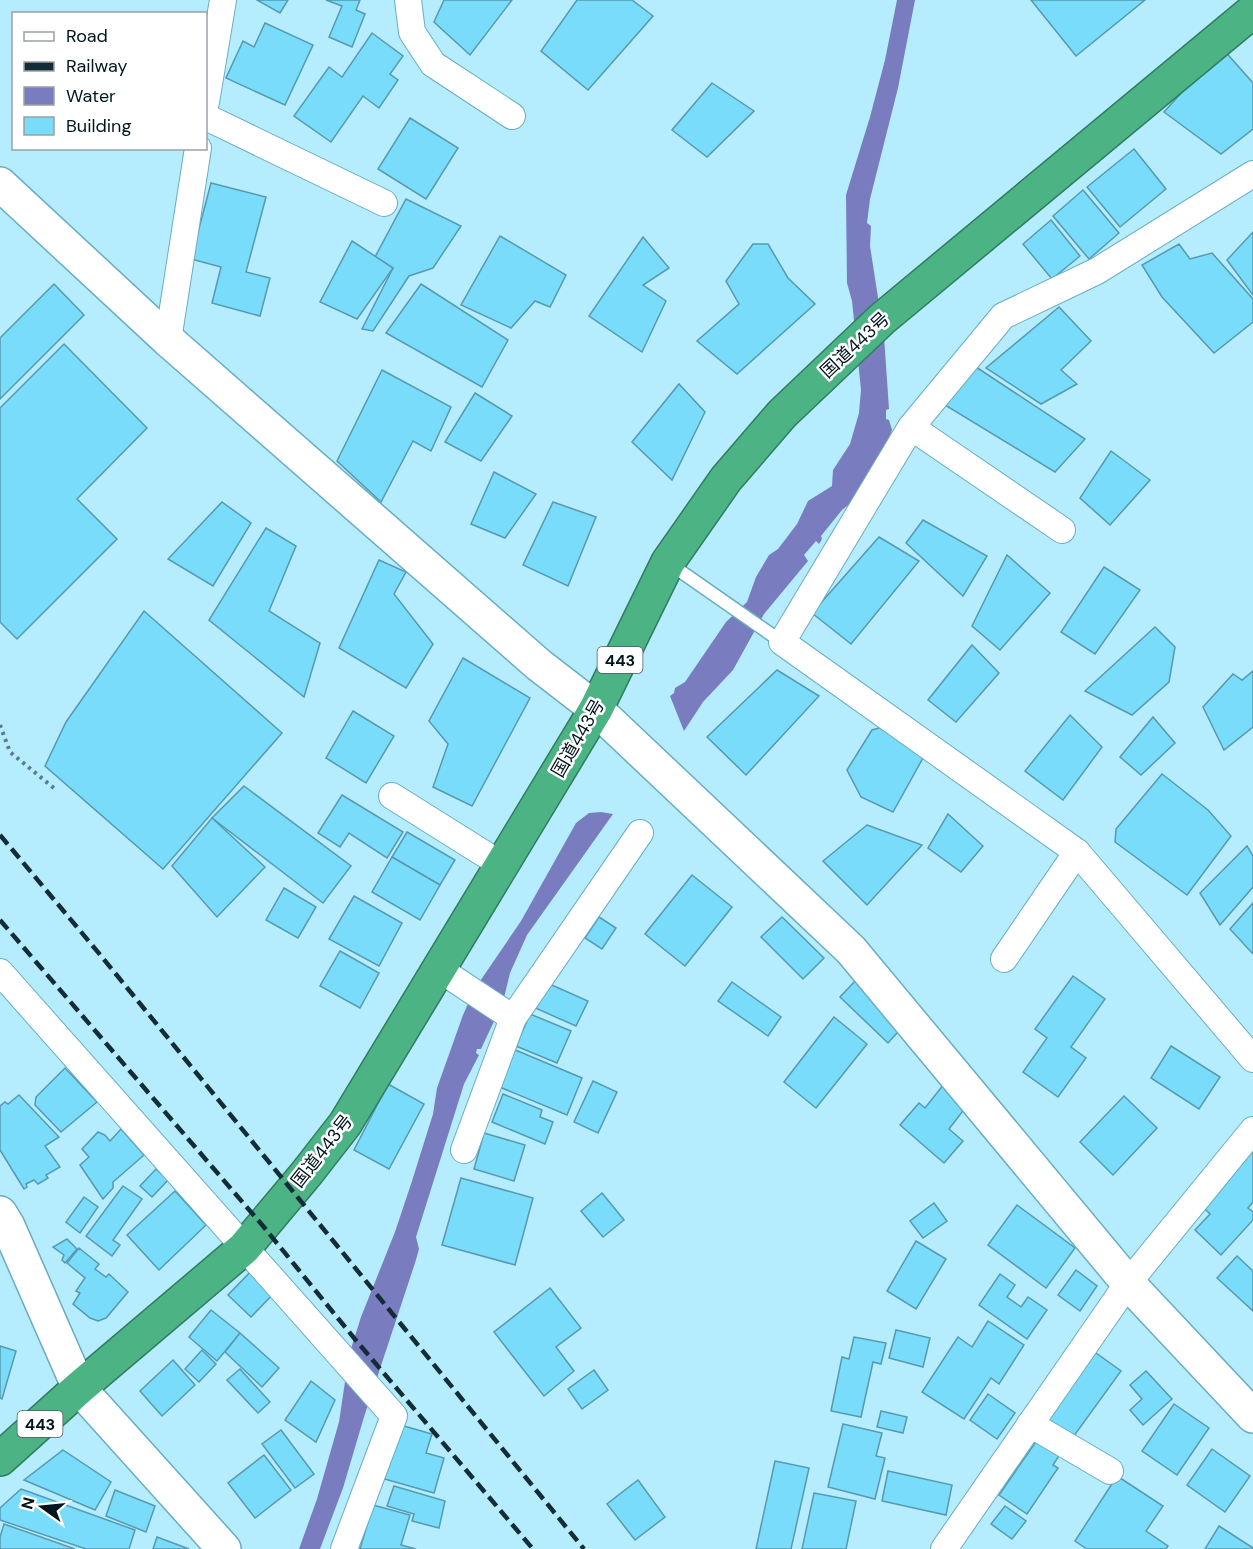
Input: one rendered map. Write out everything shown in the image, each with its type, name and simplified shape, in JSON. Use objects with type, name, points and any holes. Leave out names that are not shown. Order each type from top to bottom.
[{"type":"highway","name":"国道443号","points":[[0,1459],[79,1388],[244,1248],[345,1124],[596,709],[668,562],[726,479],[782,414],[882,319],[1253,11]]},
{"type":"street","points":[[207,96],[223,0]]},
{"type":"street","points":[[408,0],[412,32],[433,64],[512,116]]},
{"type":"street","points":[[207,117],[384,203]]},
{"type":"street","points":[[168,340],[198,150]]},
{"type":"street","points":[[1253,174],[1097,272],[1003,316],[911,427],[782,642],[1077,852],[1253,1059]]},
{"type":"street","points":[[0,184],[168,340],[539,666],[596,709],[851,950],[1128,1283],[1253,1416]]},
{"type":"street","points":[[911,427],[1062,530]]},
{"type":"street","points":[[392,796],[502,865]]},
{"type":"street","points":[[464,1150],[513,1018],[640,832]]},
{"type":"street","points":[[1004,959],[1077,852]]},
{"type":"street","points":[[439,969],[513,1018]]},
{"type":"street","points":[[0,972],[394,1416],[344,1549]]},
{"type":"street","points":[[944,1549],[1128,1283],[1253,1130]]},
{"type":"street","points":[[3,1223],[79,1388],[224,1549]]},
{"type":"street","points":[[1030,1424],[1110,1471]]},
{"type":"lane","points":[[668,562],[782,642]]},
{"type":"path","points":[[0,725],[10,752],[55,789]]},
{"type":"water","points":[[897,0],[915,0],[898,88],[870,199],[867,223],[871,226],[870,246],[884,336],[889,409],[886,410],[886,419],[889,420],[892,430],[885,448],[857,498],[842,510],[821,536],[819,544],[816,541],[804,555],[808,561],[764,614],[733,670],[703,702],[684,731],[670,696],[674,693],[675,688],[685,682],[726,622],[747,602],[756,577],[769,555],[778,549],[797,524],[808,501],[832,486],[833,470],[850,444],[859,413],[861,390],[852,301],[847,283],[846,195],[885,60]]},
{"type":"water","points":[[589,813],[613,814],[527,935],[510,973],[503,1002],[481,1049],[477,1049],[476,1053],[479,1055],[464,1084],[416,1237],[419,1249],[415,1263],[343,1488],[320,1549],[299,1549],[317,1499],[339,1422],[349,1355],[361,1317],[395,1232],[433,1114],[437,1088],[463,1015],[474,990],[521,921],[576,823]]},
{"type":"building","points":[[257,0],[288,0],[280,13]]},
{"type":"building","points":[[326,0],[360,0],[356,10],[365,14],[352,47],[329,37],[342,6]]},
{"type":"building","points":[[444,0],[512,0],[470,55],[434,22]]},
{"type":"building","points":[[577,0],[632,0],[653,16],[588,90],[541,51]]},
{"type":"building","points":[[1031,0],[1145,0],[1076,56]]},
{"type":"building","points":[[265,23],[313,45],[285,105],[226,78],[243,41],[254,47]]},
{"type":"building","points":[[372,33],[403,56],[390,74],[398,80],[379,108],[363,96],[331,142],[294,116],[329,67],[342,77]]},
{"type":"building","points":[[1222,48],[1253,83],[1253,129],[1221,154],[1164,112]]},
{"type":"building","points":[[712,83],[754,111],[707,157],[672,130]]},
{"type":"building","points":[[410,118],[458,148],[426,199],[378,169]]},
{"type":"building","points":[[1134,149],[1166,189],[1120,227],[1087,187]]},
{"type":"building","points":[[211,183],[266,197],[246,272],[270,278],[260,316],[212,303],[221,267],[191,259]]},
{"type":"building","points":[[1083,190],[1119,233],[1089,259],[1053,216]]},
{"type":"building","points":[[406,199],[461,226],[433,268],[409,276],[373,331],[362,329],[393,268],[375,257]]},
{"type":"building","points":[[1051,220],[1080,256],[1052,279],[1023,244]]},
{"type":"building","points":[[1253,232],[1253,295],[1227,260]]},
{"type":"building","points":[[500,236],[566,275],[550,307],[535,301],[511,328],[461,305]]},
{"type":"building","points":[[643,237],[669,268],[643,285],[666,301],[642,352],[589,316]]},
{"type":"building","points":[[352,241],[393,268],[357,319],[320,302]]},
{"type":"building","points":[[753,244],[768,244],[788,278],[815,304],[737,374],[697,341],[739,304],[726,281]]},
{"type":"building","points":[[1179,244],[1190,259],[1212,253],[1253,299],[1253,322],[1214,353],[1162,297],[1142,265]]},
{"type":"building","points":[[54,284],[84,315],[0,399],[0,338]]},
{"type":"building","points":[[421,284],[508,340],[482,387],[386,333]]},
{"type":"building","points":[[1059,307],[1091,341],[1061,370],[1077,384],[1041,404],[986,368]]},
{"type":"building","points":[[64,344],[147,428],[77,499],[117,539],[17,639],[0,622],[0,408]]},
{"type":"building","points":[[973,365],[1085,439],[1055,472],[945,405]]},
{"type":"building","points":[[382,370],[451,407],[431,451],[413,441],[381,502],[337,461]]},
{"type":"building","points":[[679,384],[705,412],[672,480],[632,442]]},
{"type":"building","points":[[475,393],[512,416],[481,461],[445,442]]},
{"type":"building","points":[[1111,451],[1150,480],[1110,525],[1080,498]]},
{"type":"building","points":[[494,472],[536,494],[505,538],[471,524]]},
{"type":"building","points":[[222,502],[251,523],[213,586],[168,559]]},
{"type":"building","points":[[553,502],[596,517],[568,586],[523,565]]},
{"type":"building","points":[[923,520],[987,556],[963,596],[906,543]]},
{"type":"building","points":[[266,528],[296,546],[269,611],[320,643],[304,697],[209,620]]},
{"type":"building","points":[[879,537],[919,561],[851,644],[812,613]]},
{"type":"building","points":[[1007,555],[1050,593],[1000,650],[972,626]]},
{"type":"building","points":[[379,560],[406,572],[394,594],[433,644],[406,688],[339,648]]},
{"type":"building","points":[[1104,567],[1140,590],[1095,654],[1061,632]]},
{"type":"building","points":[[144,611],[282,733],[163,869],[45,766],[66,722]]},
{"type":"building","points":[[1155,627],[1175,647],[1169,682],[1132,715],[1085,691]]},
{"type":"building","points":[[972,645],[999,673],[956,722],[928,700]]},
{"type":"building","points":[[463,658],[530,698],[472,806],[433,787],[448,744],[429,721]]},
{"type":"building","points":[[777,670],[819,696],[746,775],[707,737]]},
{"type":"building","points":[[1253,671],[1253,727],[1224,750],[1203,707],[1233,674],[1242,680]]},
{"type":"building","points":[[353,711],[394,736],[366,783],[326,758]]},
{"type":"building","points":[[1070,715],[1102,747],[1063,800],[1025,771]]},
{"type":"building","points":[[1153,717],[1175,743],[1141,775],[1120,757]]},
{"type":"building","points":[[886,726],[923,758],[893,812],[861,797],[847,770],[872,730]]},
{"type":"building","points":[[1162,774],[1208,810],[1231,836],[1187,895],[1115,842],[1116,829]]},
{"type":"building","points":[[244,786],[351,866],[323,903],[212,818]]},
{"type":"building","points":[[342,795],[403,832],[387,858],[349,833],[340,847],[318,833]]},
{"type":"building","points":[[948,814],[983,846],[961,872],[928,848]]},
{"type":"building","points":[[212,818],[265,867],[217,917],[172,866]]},
{"type":"building","points":[[867,825],[922,845],[867,905],[823,861]]},
{"type":"building","points":[[407,832],[455,860],[440,885],[392,857]]},
{"type":"building","points":[[1247,846],[1253,856],[1253,887],[1220,925],[1200,893]]},
{"type":"building","points":[[392,857],[440,885],[420,920],[372,892]]},
{"type":"building","points":[[692,875],[732,907],[685,966],[645,934]]},
{"type":"building","points":[[284,888],[316,907],[298,938],[266,920]]},
{"type":"building","points":[[354,896],[402,923],[379,966],[329,939]]},
{"type":"building","points":[[1253,903],[1253,954],[1230,929]]},
{"type":"building","points":[[599,917],[616,928],[602,949],[585,938]]},
{"type":"building","points":[[782,917],[824,958],[803,979],[761,937]]},
{"type":"building","points":[[340,951],[379,973],[360,1008],[320,986]]},
{"type":"building","points":[[1073,976],[1105,999],[1071,1047],[1086,1058],[1058,1097],[1023,1072],[1047,1038],[1035,1029]]},
{"type":"building","points":[[536,978],[588,1001],[576,1026],[524,1003]]},
{"type":"building","points":[[857,979],[905,1024],[888,1043],[840,997]]},
{"type":"building","points":[[732,982],[781,1017],[768,1036],[718,1001]]},
{"type":"building","points":[[530,1014],[571,1031],[557,1063],[516,1046]]},
{"type":"building","points":[[834,1017],[867,1044],[816,1108],[784,1082]]},
{"type":"building","points":[[1171,1046],[1220,1077],[1199,1109],[1151,1078]]},
{"type":"building","points":[[513,1049],[582,1078],[567,1115],[497,1086]]},
{"type":"building","points":[[65,1068],[97,1102],[61,1132],[35,1105],[36,1097]]},
{"type":"building","points":[[593,1081],[617,1092],[598,1133],[574,1122]]},
{"type":"building","points":[[388,1084],[424,1104],[389,1169],[354,1150]]},
{"type":"building","points":[[944,1084],[969,1103],[949,1129],[963,1141],[944,1163],[900,1125],[919,1103],[925,1108]]},
{"type":"building","points":[[503,1094],[542,1110],[540,1117],[553,1122],[545,1144],[492,1122]]},
{"type":"building","points":[[19,1095],[59,1137],[45,1146],[60,1167],[46,1175],[48,1178],[38,1184],[34,1180],[26,1184],[27,1187],[24,1189],[0,1150],[0,1106],[5,1102],[8,1104]]},
{"type":"building","points":[[1124,1096],[1157,1128],[1113,1175],[1080,1142]]},
{"type":"building","points":[[121,1129],[144,1155],[113,1182],[113,1188],[103,1199],[80,1165],[89,1157],[82,1149],[98,1132],[110,1141]]},
{"type":"building","points":[[484,1133],[525,1145],[514,1181],[474,1169]]},
{"type":"building","points":[[1253,1146],[1253,1202],[1248,1208],[1253,1212],[1253,1220],[1221,1255],[1195,1230],[1210,1214],[1200,1204]]},
{"type":"building","points":[[156,1169],[168,1180],[152,1197],[140,1186]]},
{"type":"building","points":[[461,1178],[533,1198],[515,1265],[442,1245]]},
{"type":"building","points":[[123,1186],[142,1199],[113,1240],[120,1245],[112,1256],[86,1236]]},
{"type":"building","points":[[175,1191],[206,1225],[159,1270],[127,1235]]},
{"type":"building","points":[[602,1193],[624,1220],[603,1237],[581,1211]]},
{"type":"building","points":[[84,1197],[98,1207],[80,1233],[66,1222]]},
{"type":"building","points":[[934,1203],[947,1221],[923,1238],[910,1221]]},
{"type":"building","points":[[1017,1205],[1075,1248],[1046,1288],[988,1245]]},
{"type":"building","points":[[67,1239],[77,1249],[65,1263],[62,1260],[64,1255],[53,1247]]},
{"type":"building","points":[[916,1241],[946,1259],[916,1309],[887,1291]]},
{"type":"building","points":[[79,1248],[99,1264],[95,1269],[106,1277],[109,1274],[128,1292],[106,1318],[98,1321],[90,1318],[73,1304],[80,1293],[76,1291],[85,1278],[67,1263]]},
{"type":"building","points":[[1237,1256],[1253,1271],[1253,1311],[1217,1278]]},
{"type":"building","points":[[255,1267],[278,1289],[251,1317],[228,1295]]},
{"type":"building","points":[[1076,1270],[1097,1286],[1080,1311],[1058,1295]]},
{"type":"building","points":[[1000,1274],[1015,1285],[1007,1297],[1021,1307],[1028,1297],[1047,1310],[1027,1339],[979,1305]]},
{"type":"building","points":[[550,1288],[581,1328],[556,1347],[574,1371],[544,1396],[494,1332]]},
{"type":"building","points":[[211,1310],[240,1333],[217,1361],[189,1337]]},
{"type":"building","points":[[988,1321],[1024,1345],[999,1384],[991,1378],[964,1419],[922,1392],[958,1337],[972,1347]]},
{"type":"building","points":[[896,1330],[930,1338],[923,1367],[889,1358]]},
{"type":"building","points":[[240,1333],[279,1368],[262,1387],[225,1352]]},
{"type":"building","points":[[854,1337],[886,1343],[881,1364],[873,1362],[861,1417],[831,1411],[842,1357],[849,1359]]},
{"type":"building","points":[[0,1346],[16,1351],[2,1399],[0,1398]]},
{"type":"building","points":[[1089,1348],[1121,1371],[1071,1440],[1040,1417]]},
{"type":"building","points":[[202,1350],[216,1364],[199,1382],[185,1369]]},
{"type":"building","points":[[173,1360],[195,1385],[162,1416],[140,1391]]},
{"type":"building","points":[[240,1369],[270,1402],[258,1413],[227,1380]]},
{"type":"building","points":[[594,1370],[608,1390],[582,1409],[568,1389]]},
{"type":"building","points":[[1146,1371],[1172,1399],[1143,1425],[1130,1410],[1142,1399],[1130,1385]]},
{"type":"building","points":[[311,1381],[335,1400],[316,1442],[285,1420]]},
{"type":"building","points":[[988,1394],[1015,1413],[997,1439],[970,1420]]},
{"type":"building","points":[[1174,1404],[1209,1428],[1177,1475],[1142,1451]]},
{"type":"building","points":[[881,1411],[907,1417],[903,1433],[877,1427]]},
{"type":"building","points":[[397,1424],[432,1434],[426,1453],[444,1458],[434,1493],[381,1478]]},
{"type":"building","points":[[843,1424],[882,1433],[876,1456],[885,1458],[875,1499],[828,1487]]},
{"type":"building","points":[[281,1430],[314,1474],[295,1488],[262,1444]]},
{"type":"building","points":[[1040,1436],[1062,1451],[1053,1465],[1058,1468],[1027,1514],[999,1495]]},
{"type":"building","points":[[1212,1449],[1250,1476],[1225,1512],[1187,1485]]},
{"type":"building","points":[[63,1450],[111,1482],[95,1510],[24,1480]]},
{"type":"building","points":[[264,1455],[291,1490],[255,1518],[228,1483]]},
{"type":"building","points":[[775,1461],[809,1468],[791,1549],[756,1549]]},
{"type":"building","points":[[888,1471],[952,1485],[946,1515],[882,1501]]},
{"type":"building","points":[[1117,1476],[1163,1506],[1146,1531],[1168,1546],[1166,1549],[1087,1549],[1075,1541]]},
{"type":"building","points":[[638,1480],[665,1517],[635,1540],[607,1504]]},
{"type":"building","points":[[394,1486],[445,1501],[439,1528],[412,1521],[414,1514],[387,1506]]},
{"type":"building","points":[[21,1489],[135,1530],[129,1549],[86,1549],[0,1520],[0,1508]]},
{"type":"building","points":[[115,1490],[155,1506],[146,1532],[106,1516]]},
{"type":"building","points":[[814,1493],[856,1501],[846,1549],[802,1549]]},
{"type":"building","points":[[373,1505],[410,1515],[401,1545],[416,1549],[360,1549]]},
{"type":"building","points":[[1005,1506],[1026,1521],[1012,1539],[991,1524]]},
{"type":"building","points":[[4,1524],[75,1549],[0,1549],[0,1537]]},
{"type":"building","points":[[1219,1526],[1253,1548],[1253,1549],[1205,1549]]},
{"type":"building","points":[[157,1537],[189,1549],[153,1549]]},
{"type":"railway","points":[[0,835],[584,1549]]},
{"type":"railway","points":[[0,920],[263,1226],[354,1338],[533,1549]]}]
